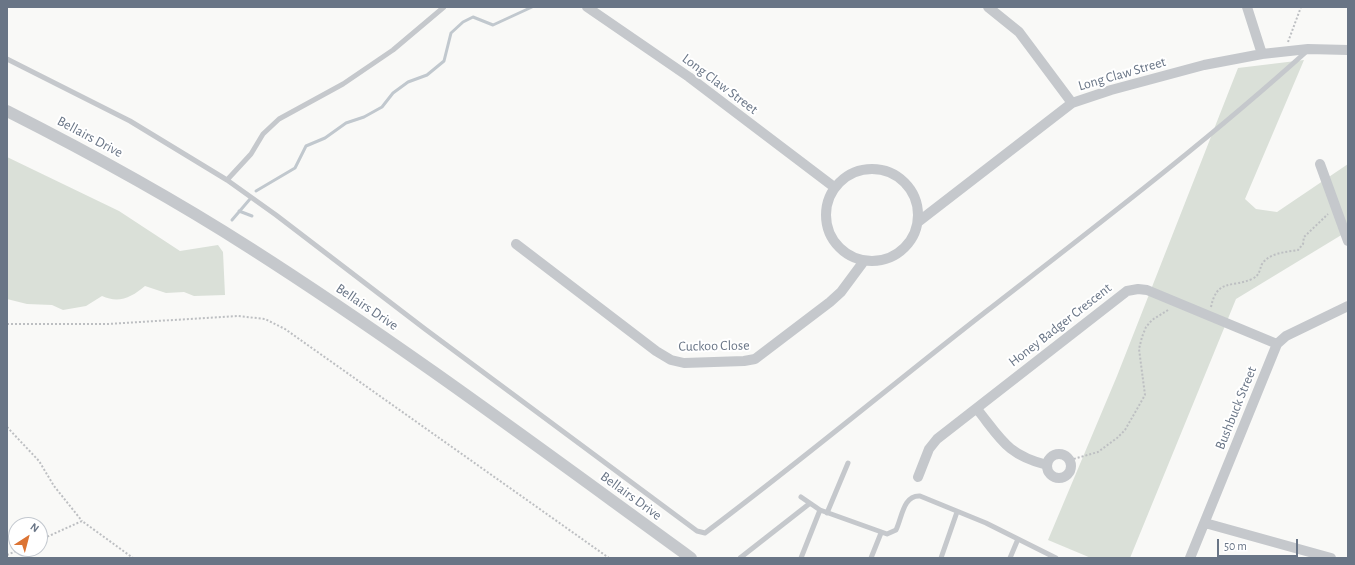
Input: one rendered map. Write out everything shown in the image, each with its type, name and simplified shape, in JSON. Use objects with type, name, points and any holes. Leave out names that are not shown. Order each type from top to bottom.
[{"type":"street","name":"Long Claw Street","points":[[587,7],[689,78],[834,188]]},
{"type":"street","points":[[988,7],[1019,32],[1072,103]]},
{"type":"street","points":[[1247,7],[1262,54]]},
{"type":"street","name":"Long Claw Street","points":[[918,222],[1072,103],[1112,90],[1204,65],[1285,51],[1308,49],[1348,50]]},
{"type":"street","name":"Bellairs Drive","points":[[7,111],[140,182],[268,260],[394,344],[691,558]]},
{"type":"street","points":[[1320,164],[1348,241]]},
{"type":"street","points":[[875,168],[890,172],[903,180],[913,192],[918,207],[918,222],[915,234],[899,253],[888,258],[876,261],[864,261],[849,255],[837,246],[829,232],[825,217],[827,202],[834,188],[845,177],[859,170],[875,168]]},
{"type":"street","name":"Cuckoo Close","points":[[516,244],[656,351],[671,360],[684,363],[744,361],[761,356],[841,292],[864,261]]},
{"type":"street","name":"Honey Badger Crescent","points":[[918,477],[929,450],[937,439],[1124,292],[1134,289],[1143,289],[1277,344]]},
{"type":"street","points":[[1277,344],[1286,336],[1348,306]]},
{"type":"street","name":"Bushbuck Street","points":[[1190,558],[1277,344]]},
{"type":"street","points":[[977,409],[1014,452],[1029,461],[1047,465]]},
{"type":"street","points":[[1056,454],[1064,455],[1070,460],[1071,468],[1064,477],[1052,476],[1049,473],[1047,465],[1050,458],[1056,454]]},
{"type":"street","points":[[1205,523],[1331,558]]},
{"type":"lane","points":[[226,180],[251,154],[263,134],[279,119],[343,84],[374,63],[393,50],[444,7]]},
{"type":"lane","points":[[7,59],[130,121],[226,180],[276,214],[425,329],[697,531],[705,533],[785,472],[1178,160],[1269,85],[1308,49]]},
{"type":"lane","points":[[827,513],[848,463]]},
{"type":"lane","points":[[801,497],[809,504],[827,513],[881,533],[889,534],[894,532],[908,500],[914,496],[920,496],[1018,539],[1056,558]]},
{"type":"lane","points":[[740,558],[809,504]]},
{"type":"lane","points":[[801,558],[820,510]]},
{"type":"lane","points":[[941,558],[957,512]]},
{"type":"lane","points":[[871,558],[881,533]]},
{"type":"lane","points":[[1010,558],[1018,539]]},
{"type":"path","points":[[1285,51],[1301,7]]},
{"type":"path","points":[[1208,316],[1215,292],[1221,287],[1256,277],[1259,274],[1262,264],[1270,256],[1298,250],[1303,244],[1304,237],[1336,206]]},
{"type":"path","points":[[1070,460],[1098,452],[1117,438],[1129,423],[1145,395],[1139,349],[1142,337],[1152,320],[1166,311],[1172,300]]},
{"type":"path","points":[[7,324],[108,324],[238,316],[265,319],[285,329],[609,558]]},
{"type":"path","points":[[7,427],[38,461],[54,486],[82,521],[133,558]]},
{"type":"path","points":[[48,536],[82,521]]},
{"type":"shaded area","points":[[1304,60],[1245,199],[1256,209],[1277,212],[1348,164],[1348,231],[1236,299],[1130,558],[1091,558],[1048,540],[1117,376],[1238,68]]},
{"type":"shaded area","points":[[7,157],[119,211],[180,251],[218,245],[223,252],[225,295],[194,296],[184,292],[166,293],[145,286],[125,298],[114,299],[102,296],[86,306],[63,310],[52,305],[27,304],[7,299]]},
{"type":"waterway","points":[[256,191],[295,168],[306,146],[325,138],[346,123],[364,117],[382,107],[393,93],[408,82],[427,75],[444,61],[451,33],[463,22],[473,17],[493,25],[532,7]]},
{"type":"waterway","points":[[232,220],[250,199]]},
{"type":"waterway","points":[[239,211],[252,216]]}]
